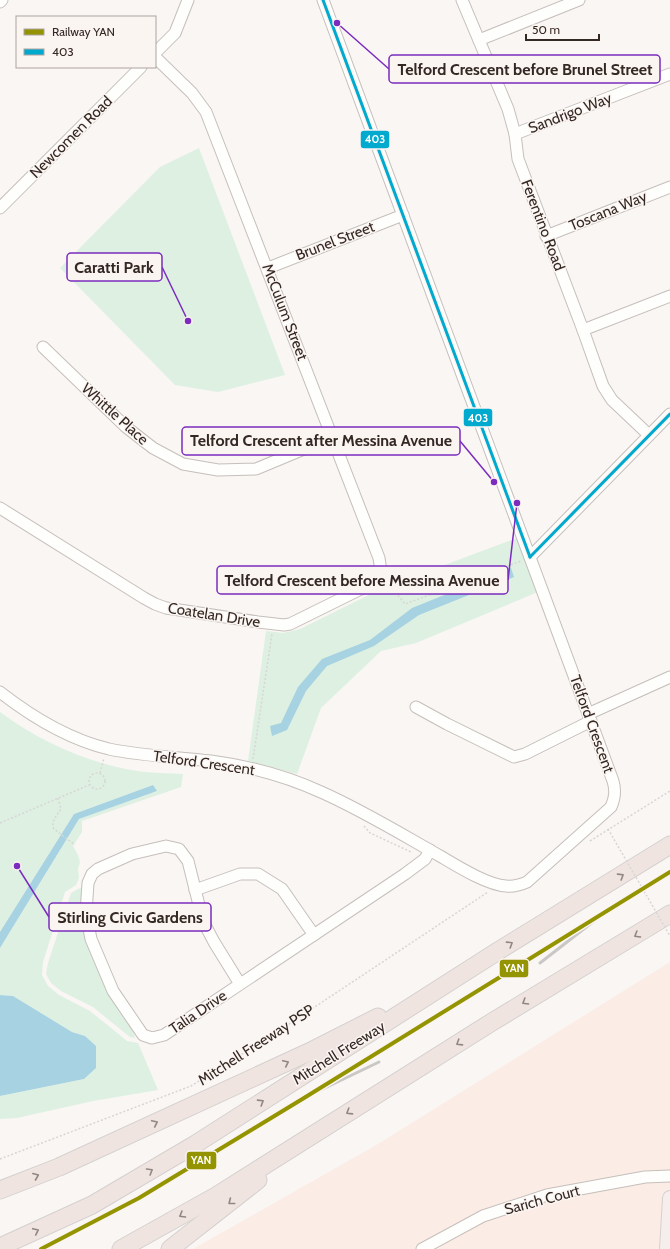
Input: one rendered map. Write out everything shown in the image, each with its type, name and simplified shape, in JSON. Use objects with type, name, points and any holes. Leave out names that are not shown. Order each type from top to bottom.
[{"type":"highway","name":"Mitchell Freeway","points":[[0,1247],[92,1205],[194,1145],[477,965],[670,845]]},
{"type":"highway","points":[[121,1249],[216,1196],[499,1018],[670,914]]},
{"type":"highway","points":[[0,1190],[59,1167],[309,1052],[477,965]]},
{"type":"highway","points":[[170,1249],[240,1195],[304,1140]]},
{"type":"main road","points":[[667,1249],[670,1198]]},
{"type":"street","points":[[156,53],[175,34],[188,0]]},
{"type":"street","name":"Telford Crescent","points":[[0,692],[43,722],[73,737],[107,748],[127,752],[210,761],[251,768],[294,781],[362,812],[427,855],[492,883],[506,886],[518,886],[527,882],[611,807],[615,790],[614,780],[323,0]]},
{"type":"street","name":"Ferentino Road","points":[[462,0],[508,109],[515,134],[518,159],[603,386],[612,400],[649,435]]},
{"type":"street","points":[[479,40],[579,0]]},
{"type":"street","name":"McCulum Street","points":[[156,58],[192,93],[206,112],[268,268],[379,558],[381,571],[373,583]]},
{"type":"street","name":"Newcomen Road","points":[[1,204],[140,68]]},
{"type":"street","name":"Sandrigo Way","points":[[515,134],[670,74]]},
{"type":"street","name":"Toscana Way","points":[[546,236],[670,187]]},
{"type":"street","name":"Brunel Street","points":[[268,268],[403,215]]},
{"type":"street","points":[[583,330],[670,296]]},
{"type":"street","name":"Whittle Place","points":[[43,347],[126,427],[153,448],[183,464],[218,470],[256,469],[333,437]]},
{"type":"street","points":[[530,557],[670,414]]},
{"type":"street","name":"Coatelan Drive","points":[[0,508],[155,604],[166,608],[284,625],[297,621],[373,583]]},
{"type":"street","points":[[416,707],[514,757],[525,754],[590,717],[670,677]]},
{"type":"street","name":"Talia Drive","points":[[240,984],[203,921],[188,861],[179,849],[166,846],[132,854],[98,869],[92,874],[88,883],[86,913],[92,939],[113,991],[143,1035],[152,1038],[164,1035],[405,874],[427,855]]},
{"type":"street","points":[[195,890],[240,874],[258,874],[282,889],[314,935]]},
{"type":"street","name":"Sarich Court","points":[[422,1249],[483,1216],[547,1195],[645,1177],[670,1176]]},
{"type":"path","points":[[388,583],[405,604],[530,557]]},
{"type":"path","points":[[251,768],[274,624]]},
{"type":"path","points":[[100,773],[104,758]]},
{"type":"path","points":[[93,773],[100,773],[105,777],[105,784],[101,789],[94,789],[89,785],[89,778],[93,773]]},
{"type":"path","points":[[0,823],[89,785]]},
{"type":"path","points":[[631,816],[670,790]]},
{"type":"path","points":[[58,798],[61,809],[53,821],[54,829],[75,845]]},
{"type":"path","points":[[608,830],[670,936]]},
{"type":"path","points":[[370,833],[427,855]]},
{"type":"path","name":"Mitchell Freeway PSP","points":[[0,1159],[192,1086],[271,1036],[491,890]]},
{"type":"shaded area","points":[[670,962],[670,1249],[193,1249],[378,1144]]},
{"type":"green space","points":[[199,148],[285,375],[218,392],[175,385],[60,268],[160,167]]},
{"type":"green space","points":[[517,538],[538,592],[416,643],[381,651],[321,708],[297,774],[248,761],[266,631],[283,633],[300,629],[393,583],[394,584]]},
{"type":"green space","points":[[0,712],[31,733],[83,757],[101,763],[137,771],[183,774],[181,787],[82,821],[82,832],[73,846],[80,862],[78,869],[79,878],[76,885],[65,892],[43,962],[42,975],[48,986],[59,995],[90,1011],[127,1041],[138,1043],[158,1090],[93,1101],[17,1118],[0,1119],[0,1096],[84,1079],[96,1068],[96,1046],[85,1036],[72,1032],[13,996],[0,995],[0,948],[79,819],[157,791],[153,785],[74,814],[0,932]]},
{"type":"green space","points":[[82,887],[82,914],[135,1038],[130,1037],[93,1007],[61,991],[51,983],[46,974],[48,963],[71,893]]},
{"type":"water","points":[[511,568],[514,577],[419,615],[374,646],[327,666],[306,691],[287,730],[272,736],[270,726],[281,723],[298,687],[322,659],[370,640],[412,608]]},
{"type":"water","points":[[153,785],[157,791],[79,819],[0,948],[0,932],[74,814]]},
{"type":"water","points":[[0,995],[13,996],[72,1032],[85,1036],[96,1046],[96,1068],[84,1079],[0,1096]]},
{"type":"railway","points":[[540,963],[612,907]]},
{"type":"railway","points":[[304,1098],[379,1062]]},
{"type":"rail line","name":"YAN","points":[[41,1249],[139,1198],[670,872]]},
{"type":"transit line","name":"403","points":[[323,0],[530,557]]},
{"type":"transit line","name":"403","points":[[530,557],[670,414]]},
{"type":"place","name":"Telford Crescent before Brunel Street","points":[[337,23]]},
{"type":"place","name":"Caratti Park","points":[[188,321]]},
{"type":"place","name":"Telford Crescent after Messina Avenue","points":[[494,482]]},
{"type":"place","name":"Telford Crescent before Messina Avenue","points":[[517,503]]},
{"type":"place","name":"Stirling Civic Gardens","points":[[17,866]]}]
